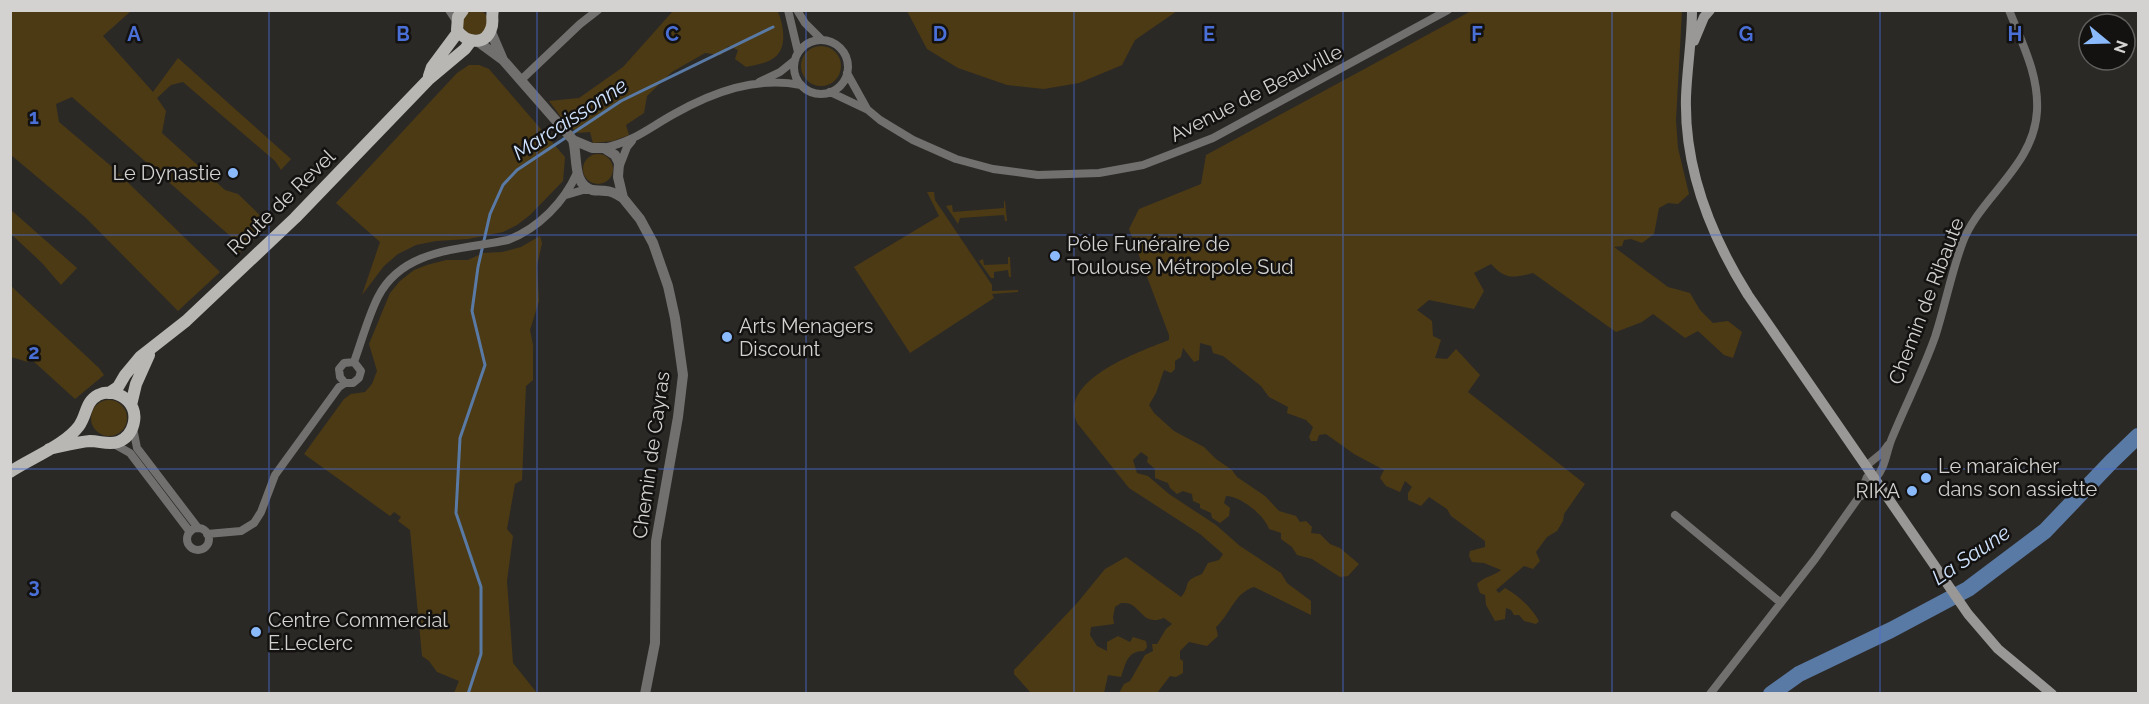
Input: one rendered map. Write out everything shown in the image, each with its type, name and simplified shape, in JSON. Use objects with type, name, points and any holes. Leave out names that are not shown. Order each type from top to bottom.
[{"type":"main road","name":"Route de Revel","points":[[428,80],[432,68],[458,27],[462,10]]},
{"type":"main road","points":[[1692,10],[1686,98],[1688,134],[1697,182],[1715,235],[1728,262],[1748,295],[1965,610],[1998,649],[2052,693]]},
{"type":"main road","points":[[1691,47],[1710,10]]},
{"type":"main road","points":[[491,12],[493,21],[491,32]]},
{"type":"main road","points":[[458,27],[474,41]]},
{"type":"main road","name":"Route de Revel","points":[[109,393],[118,387],[134,363],[186,321],[295,218],[428,80],[474,41],[491,32]]},
{"type":"main road","name":"Route de Revel","points":[[131,405],[139,376],[154,346]]},
{"type":"main road","points":[[10,472],[74,433],[84,418],[90,401],[99,395],[109,393],[122,396],[131,405],[135,415],[132,428],[125,438],[113,443],[99,441],[49,449]]},
{"type":"main road","points":[[84,418],[90,434],[99,441]]},
{"type":"street","points":[[449,10],[458,27]]},
{"type":"street","points":[[521,80],[598,10]]},
{"type":"street","points":[[788,10],[797,56],[795,73],[801,85]]},
{"type":"street","points":[[758,83],[801,85],[814,93],[830,92],[839,87],[847,73],[843,52],[834,44],[822,40],[805,23],[797,10]]},
{"type":"street","name":"Avenue de Beauville","points":[[830,92],[868,110],[898,131],[937,152],[993,169],[1038,175],[1084,174],[1122,169],[1143,165],[1213,138],[1448,10]]},
{"type":"street","name":"Chemin de Ribaute","points":[[1873,476],[1882,470],[1889,444],[1934,339],[1968,230],[2011,175],[2030,140],[2035,124],[2037,111],[2034,78],[2028,55],[2008,10]]},
{"type":"street","points":[[491,32],[503,60]]},
{"type":"street","points":[[573,140],[582,184],[598,190],[614,184],[627,147],[633,140],[673,114],[713,94],[758,83],[780,72],[811,42],[822,40]]},
{"type":"street","points":[[474,41],[503,60],[573,140],[592,148],[604,148],[633,140]]},
{"type":"street","name":"Avenue de Beauville","points":[[847,73],[868,110]]},
{"type":"street","points":[[354,362],[375,305],[387,282],[415,259],[508,240],[533,228],[566,195],[583,153],[592,148]]},
{"type":"street","name":"Chemin de Cayras","points":[[604,148],[615,155],[623,198],[646,231],[658,256],[675,318],[682,367],[678,417],[656,541],[655,643],[645,693]]},
{"type":"street","points":[[566,195],[583,190],[598,190],[609,191],[623,198]]},
{"type":"street","points":[[132,428],[137,448],[198,528],[207,534],[241,531],[254,523],[261,512],[275,475],[339,387],[345,383],[353,383],[361,375],[360,367],[354,362],[344,363],[339,369],[340,377],[345,383]]},
{"type":"street","points":[[113,443],[130,453],[150,476],[190,532]]},
{"type":"street","name":"Chemin de Ribaute","points":[[1873,476],[1889,444]]},
{"type":"street","points":[[1859,497],[1867,477],[1873,476]]},
{"type":"street","points":[[1710,693],[1781,603],[1873,476]]},
{"type":"street","points":[[1675,514],[1781,603]]},
{"type":"street","points":[[198,528],[190,532],[187,542],[195,549],[202,549],[207,544],[207,534]]},
{"type":"shaded area","points":[[475,9],[484,13],[488,22],[484,31],[475,35],[466,31],[462,22],[466,13]]},
{"type":"shaded area","points":[[777,10],[783,39],[781,50],[775,57],[746,67],[735,59],[738,50],[728,46],[721,55],[705,53],[672,72],[647,96],[644,113],[626,125],[629,135],[613,141],[593,143],[590,132],[577,133],[564,121],[549,101],[579,98],[623,67],[673,11]]},
{"type":"shaded area","points":[[1473,10],[1682,11],[1676,120],[1678,148],[1689,194],[1678,204],[1668,203],[1659,208],[1654,234],[1642,243],[1631,239],[1624,240],[1622,246],[1614,247],[1668,287],[1690,293],[1700,310],[1713,323],[1728,321],[1742,332],[1733,358],[1724,355],[1698,331],[1685,338],[1653,314],[1642,322],[1616,332],[1533,273],[1510,276],[1501,273],[1491,264],[1474,273],[1484,291],[1474,309],[1429,300],[1417,310],[1432,321],[1433,336],[1441,340],[1435,358],[1447,359],[1456,349],[1480,375],[1468,392],[1585,484],[1564,514],[1557,531],[1547,537],[1536,552],[1540,561],[1533,569],[1524,566],[1496,590],[1499,593],[1505,588],[1520,598],[1536,616],[1539,621],[1536,624],[1524,621],[1519,615],[1514,615],[1506,608],[1505,619],[1495,621],[1486,605],[1485,595],[1480,593],[1477,584],[1501,570],[1484,563],[1472,562],[1469,556],[1470,551],[1485,547],[1485,541],[1451,516],[1447,509],[1429,497],[1421,506],[1408,500],[1408,493],[1412,487],[1405,481],[1400,492],[1386,486],[1380,478],[1384,470],[1354,454],[1326,434],[1319,435],[1317,441],[1311,441],[1309,437],[1313,427],[1306,420],[1287,413],[1288,407],[1269,397],[1261,386],[1223,356],[1213,353],[1211,346],[1200,343],[1199,360],[1194,362],[1183,348],[1181,357],[1175,361],[1175,369],[1171,373],[1164,370],[1149,405],[1154,413],[1174,431],[1204,447],[1232,470],[1237,477],[1265,496],[1279,511],[1296,516],[1300,522],[1306,521],[1312,527],[1311,533],[1320,534],[1330,544],[1340,548],[1359,564],[1348,576],[1340,577],[1312,559],[1297,555],[1292,547],[1281,539],[1281,533],[1269,529],[1263,518],[1252,508],[1232,497],[1226,496],[1224,503],[1230,508],[1229,516],[1220,523],[1212,518],[1211,513],[1200,508],[1200,504],[1193,501],[1192,494],[1183,491],[1177,494],[1168,483],[1155,478],[1155,469],[1147,462],[1148,457],[1141,452],[1133,460],[1137,473],[1148,476],[1169,494],[1216,525],[1240,546],[1281,573],[1287,583],[1311,601],[1311,615],[1254,587],[1237,599],[1216,627],[1218,636],[1207,646],[1189,642],[1180,651],[1183,673],[1176,677],[1170,676],[1157,693],[1119,693],[1124,684],[1130,681],[1145,655],[1153,651],[1152,644],[1157,644],[1172,624],[1164,618],[1148,619],[1132,605],[1121,603],[1115,607],[1114,624],[1091,627],[1090,635],[1097,646],[1107,651],[1107,642],[1118,636],[1130,642],[1133,637],[1146,641],[1147,647],[1144,651],[1134,653],[1128,659],[1121,677],[1108,675],[1104,693],[1031,693],[1014,674],[1014,670],[1078,602],[1105,569],[1126,557],[1181,597],[1191,579],[1202,574],[1208,563],[1219,560],[1223,554],[1200,534],[1129,488],[1077,423],[1074,408],[1079,394],[1089,381],[1121,360],[1169,340],[1129,229],[1139,209],[1201,184],[1206,155]]},
{"type":"shaded area","points":[[11,11],[131,11],[103,36],[153,92],[178,58],[291,159],[281,170],[275,161],[183,82],[171,85],[157,98],[166,111],[162,133],[225,190],[238,194],[266,221],[267,227],[239,253],[237,242],[72,97],[56,104],[59,122],[111,166],[220,272],[178,311],[86,218],[11,155]]},
{"type":"shaded area","points":[[907,11],[1177,11],[1135,40],[1122,65],[1079,83],[1044,89],[1007,85],[958,68],[927,49]]},
{"type":"shaded area","points":[[821,46],[829,47],[835,52],[840,58],[840,74],[835,80],[829,85],[821,86],[813,85],[807,80],[802,74],[801,66],[802,58],[807,52],[813,47]]},
{"type":"shaded area","points":[[469,65],[479,65],[489,69],[565,157],[563,181],[530,215],[503,232],[416,245],[398,254],[384,266],[362,295],[380,242],[336,203],[457,73]]},
{"type":"shaded area","points":[[598,154],[609,158],[613,169],[609,180],[598,184],[587,180],[583,169],[587,158]]},
{"type":"shaded area","points":[[927,192],[934,192],[935,200],[992,285],[992,291],[1018,290],[1018,292],[992,294],[994,298],[910,353],[854,267],[939,216]]},
{"type":"shaded area","points":[[1004,201],[1007,221],[1004,215],[960,218],[958,224],[946,206],[952,205],[953,212],[1004,208]]},
{"type":"shaded area","points":[[11,210],[77,268],[61,285],[42,263],[11,234]]},
{"type":"shaded area","points":[[540,236],[542,243],[537,266],[539,301],[530,330],[533,345],[533,380],[526,386],[522,480],[515,484],[507,529],[513,536],[507,581],[513,663],[537,693],[454,693],[459,681],[437,672],[422,656],[410,530],[398,521],[401,517],[394,512],[390,516],[304,454],[344,399],[351,394],[365,392],[372,384],[377,371],[369,344],[390,293],[400,281],[414,270],[427,265],[446,260],[468,260],[483,253],[502,252],[521,247]]},
{"type":"shaded area","points":[[1008,257],[1010,257],[1011,277],[1009,277],[1008,270],[994,272],[994,278],[991,278],[979,261],[983,259],[984,265],[1008,264]]},
{"type":"shaded area","points":[[11,286],[104,375],[75,399],[31,359],[28,362],[11,357]]},
{"type":"shaded area","points":[[109,400],[122,405],[127,418],[122,431],[109,436],[96,431],[91,418],[96,405]]},
{"type":"waterway","name":"Marcaissonne","points":[[468,694],[481,654],[481,587],[456,513],[460,438],[485,365],[472,311],[478,267],[490,214],[503,185],[517,170],[621,101],[773,27]]},
{"type":"waterway","name":"La Saune","points":[[1771,694],[1799,674],[1891,630],[1968,589],[2045,531],[2138,436]]},
{"type":"place","name":"Le Dynastie","points":[[233,173]]},
{"type":"place","name":"Pôle Funéraire de Toulouse Métropole Sud","points":[[1055,256]]},
{"type":"place","name":"Arts Menagers Discount","points":[[727,337]]},
{"type":"place","name":"Le maraîcher dans son assiette","points":[[1926,478]]},
{"type":"place","name":"RIKA","points":[[1912,491]]},
{"type":"place","name":"Centre Commercial E.Leclerc","points":[[256,632]]}]
